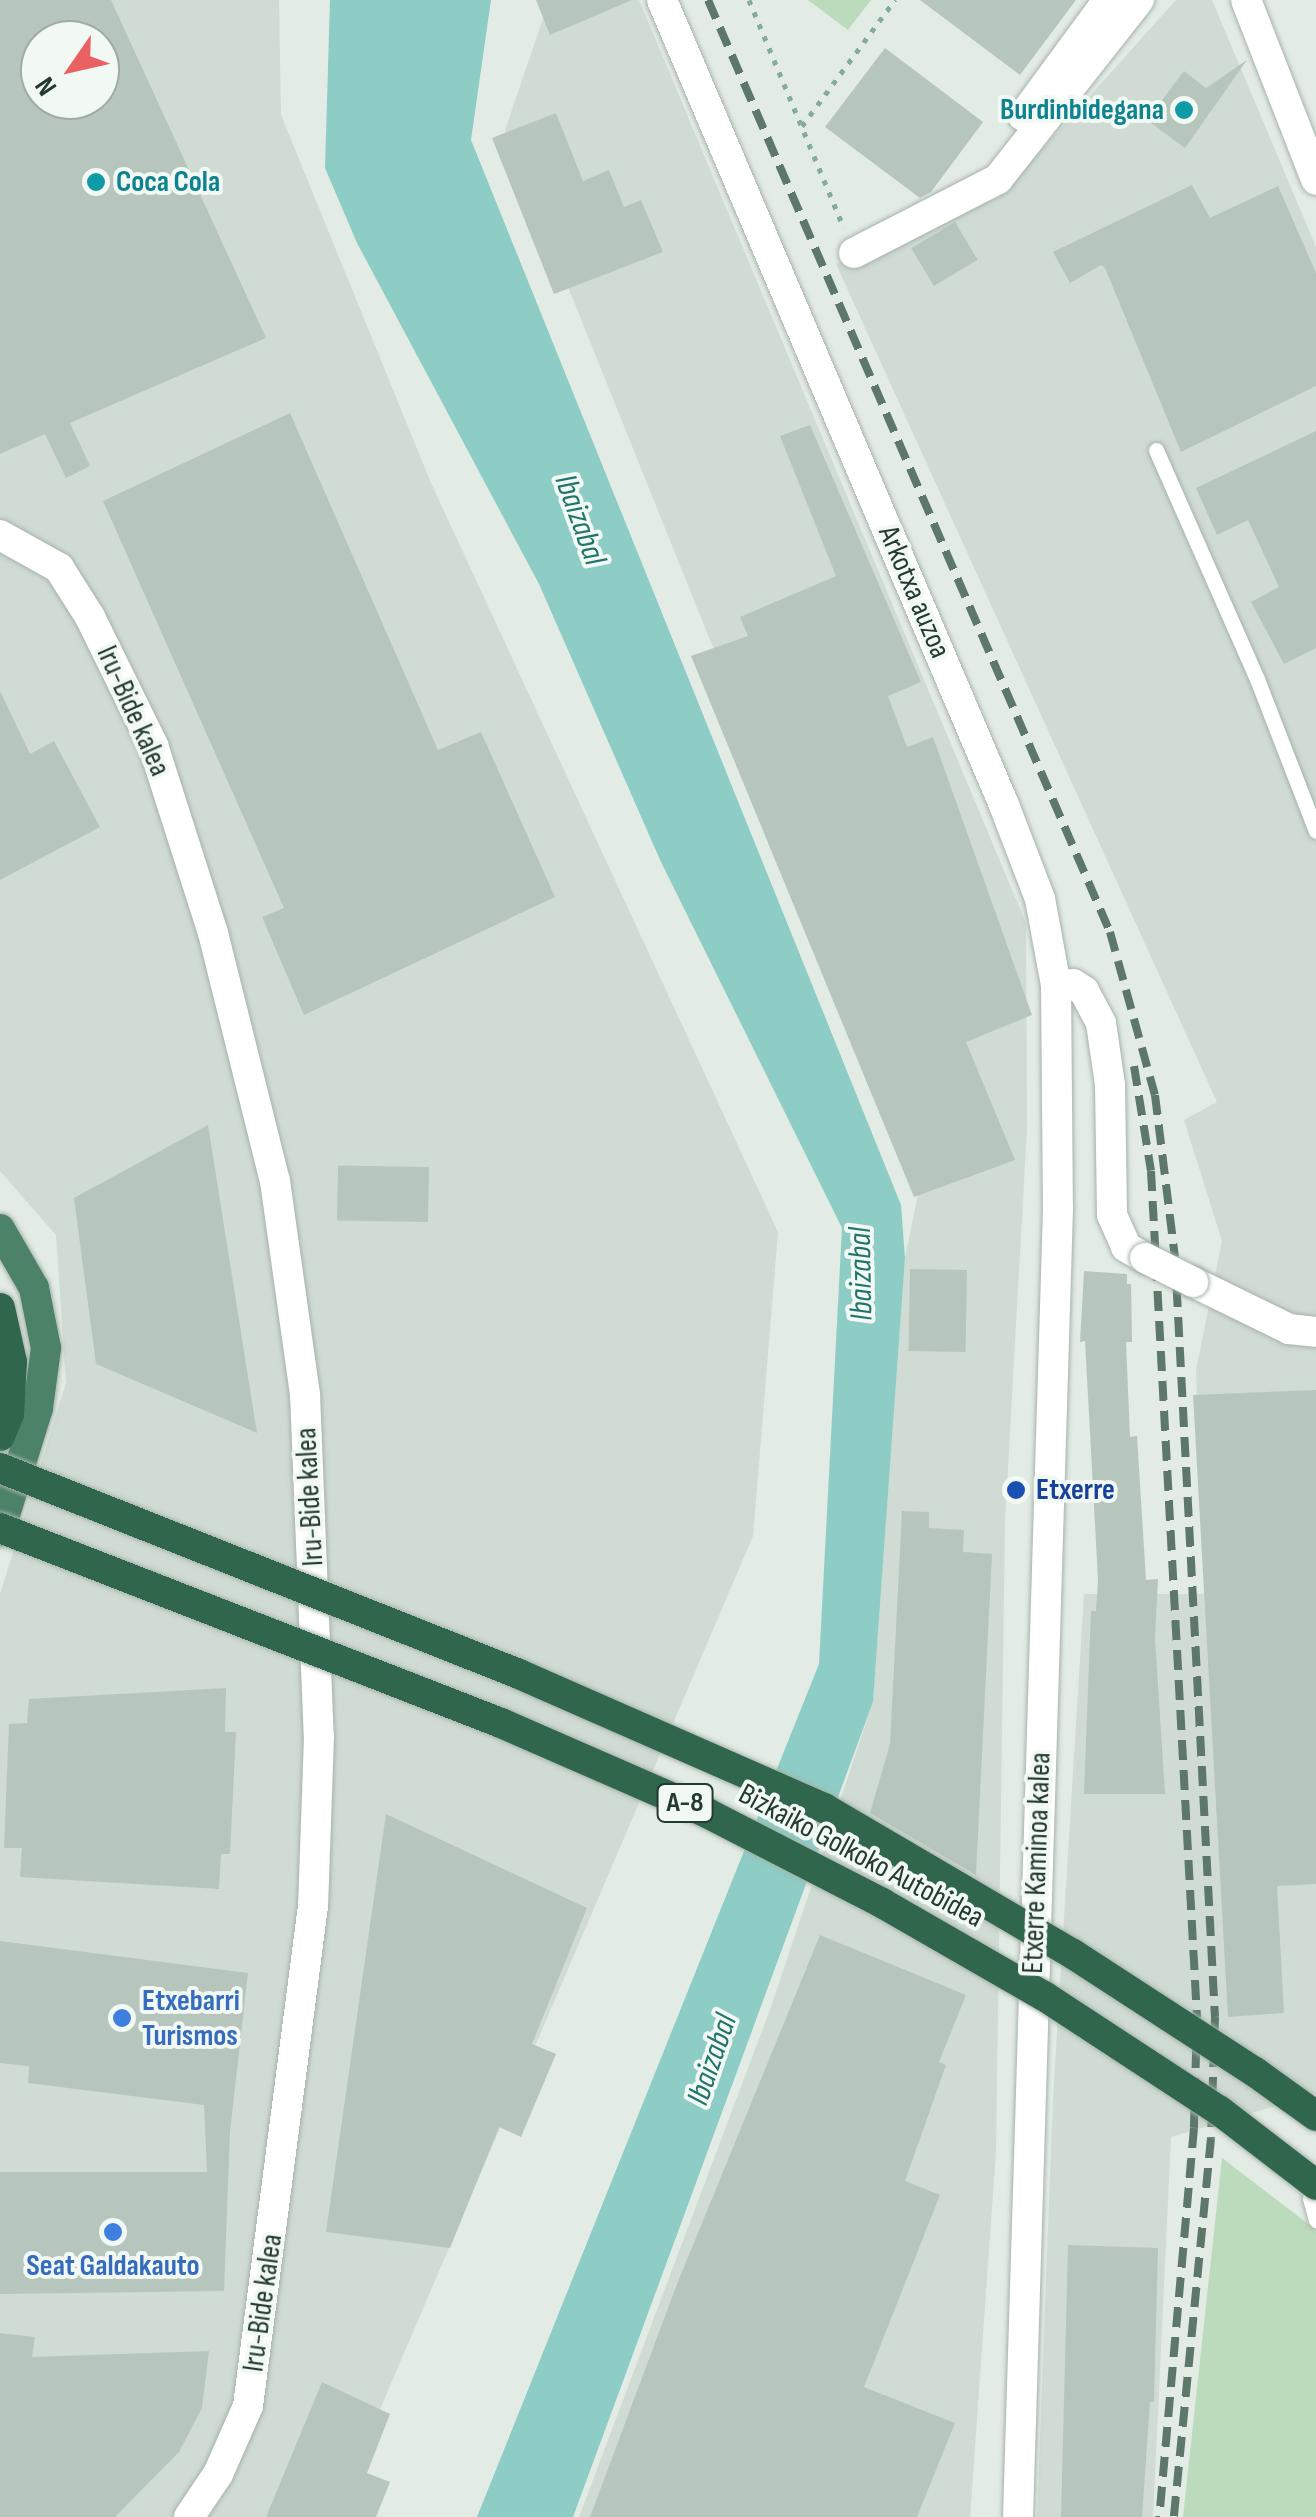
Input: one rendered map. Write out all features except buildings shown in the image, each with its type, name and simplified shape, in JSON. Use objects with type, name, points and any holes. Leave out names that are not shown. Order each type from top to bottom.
[{"type":"highway","points":[[0,1229],[34,1288],[46,1348],[38,1408],[0,1529]]},
{"type":"highway","points":[[0,1308],[12,1362],[5,1425]]},
{"type":"highway","name":"Bizkaiko Golkoko Autobidea","points":[[0,1468],[519,1674],[824,1808],[1072,1954],[1316,2116]]},
{"type":"highway","name":"Bizkaiko Golkoko Autobidea","points":[[0,1529],[500,1723],[722,1820],[882,1904],[1044,1996],[1220,2110],[1316,2182]]},
{"type":"street","name":"Arkotxa auzoa","points":[[662,0],[1040,899],[1056,985],[1058,1209]]},
{"type":"street","points":[[956,200],[1103,7],[1120,0]]},
{"type":"street","points":[[854,253],[998,179],[1139,0]]},
{"type":"street","points":[[1246,0],[1316,180]]},
{"type":"street","name":"Iru-Bide kalea","points":[[0,534],[59,568],[90,617],[153,745],[213,933],[275,1181],[305,1394],[319,1736],[313,1906],[248,2406],[218,2474],[190,2517]]},
{"type":"street","points":[[1056,985],[1074,984],[1084,992],[1101,1022],[1109,1068],[1112,1214],[1116,1234],[1126,1247],[1192,1282],[1289,1329],[1316,1332]]},
{"type":"street","name":"Etxerre Kaminoa kalea","points":[[1018,2517],[1058,1209]]},
{"type":"lane","points":[[1156,450],[1258,679],[1316,831]]},
{"type":"lane","points":[[1316,2182],[1310,2198],[1316,2220]]},
{"type":"path","points":[[749,0],[854,253]]},
{"type":"path","points":[[802,126],[895,0]]},
{"type":"shaded area","points":[[0,0],[279,0],[281,115],[431,483],[778,1232],[753,1536],[334,2517],[0,2517],[0,1594],[66,1383],[56,1235],[0,1171]]},
{"type":"shaded area","points":[[542,0],[639,0],[1026,923],[1027,1129],[1005,1521],[996,2152],[970,2517],[579,2517],[771,2007],[873,1702],[905,1258],[923,1170],[505,130],[546,10]]},
{"type":"shaded area","points":[[1176,0],[1212,0],[1316,247],[1316,2094],[1171,2137],[1153,2517],[1037,2517],[1053,2098],[1084,1594],[1204,1594],[1196,1370],[1222,1241],[1184,1120],[1217,1102],[836,264],[999,197]]},
{"type":"green space","points":[[808,0],[871,0],[848,30]]},
{"type":"green space","points":[[1222,2158],[1316,2230],[1316,2517],[1183,2517]]},
{"type":"water","name":"Ibaizabal","points":[[330,0],[491,0],[471,140],[901,1205],[905,1258],[873,1702],[573,2517],[477,2517],[819,1664],[842,1228],[661,862],[539,584],[357,243],[325,168]]},
{"type":"railway","points":[[708,0],[1110,932],[1155,1095],[1175,1257],[1215,2017],[1211,2138],[1174,2517]]},
{"type":"railway","points":[[1134,1066],[1151,1171],[1197,2018],[1194,2128],[1159,2517]]},
{"type":"place","name":"Burdinbidegana","points":[[1184,110]]},
{"type":"place","name":"Coca Cola","points":[[96,182]]},
{"type":"place","name":"Etxerre","points":[[1016,1490]]},
{"type":"place","name":"Etxebarri Turismos","points":[[122,2018]]},
{"type":"place","name":"Seat Galdakauto","points":[[113,2232]]}]
